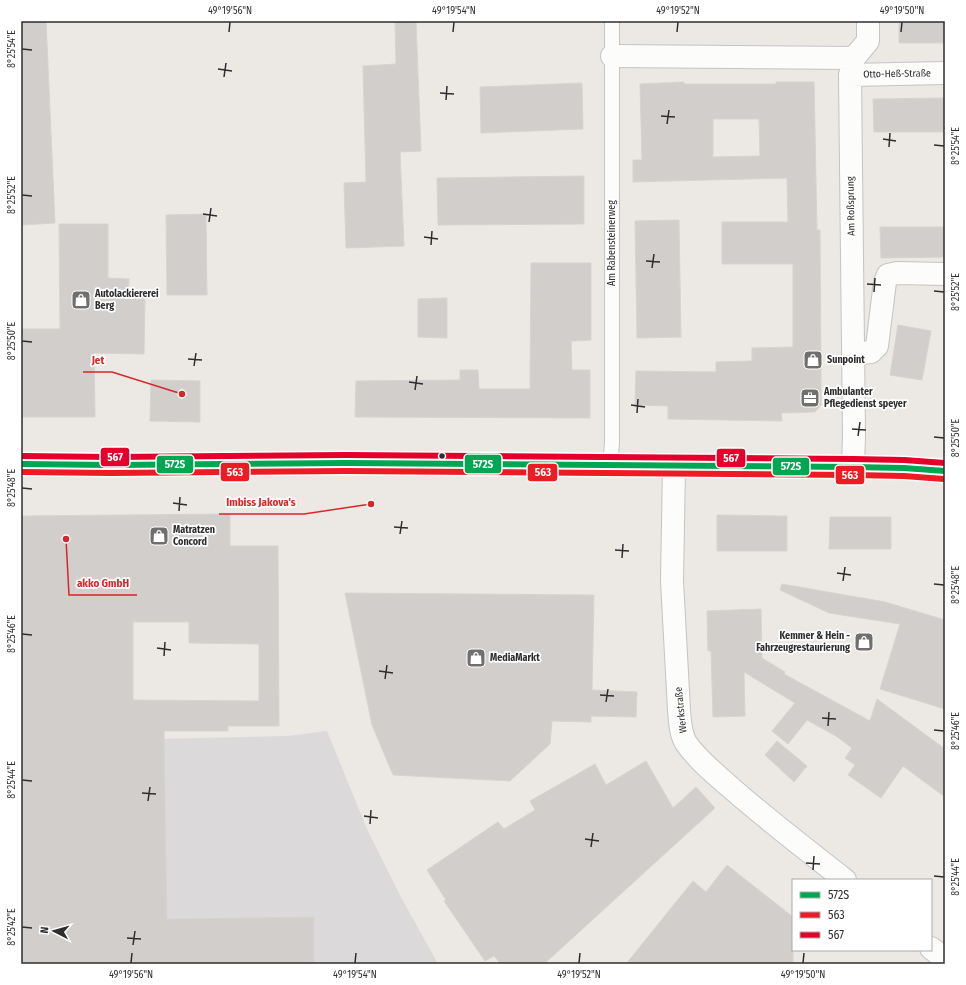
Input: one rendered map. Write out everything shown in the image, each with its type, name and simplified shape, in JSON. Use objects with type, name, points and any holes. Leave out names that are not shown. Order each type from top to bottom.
[{"type":"street","points":[[612,56],[852,66],[868,41],[868,21]]},
{"type":"street","name":"Otto-Heß-Straße","points":[[852,66],[945,72]]},
{"type":"street","name":"Am Roßsprung","points":[[852,66],[853,466]]},
{"type":"street","points":[[853,354],[871,352],[877,346],[885,282],[888,275],[897,273],[945,274]]},
{"type":"street","points":[[21,464],[111,465],[346,463],[610,466],[853,466],[945,471]]},
{"type":"street","name":"Werkstraße","points":[[674,466],[673,600],[680,728],[686,743],[706,766],[749,804],[844,879]]},
{"type":"street","points":[[932,949],[945,959]]},
{"type":"lane","name":"Am Rabensteinerweg","points":[[610,466],[612,443],[612,21]]},
{"type":"shaded area","points":[[327,731],[367,829],[402,899],[438,964],[21,964],[21,742],[287,736]]},
{"type":"building","points":[[21,21],[46,21],[55,223],[21,225]]},
{"type":"building","points":[[395,21],[416,21],[421,151],[400,152],[404,246],[346,248],[344,183],[366,182],[363,66],[396,64]]},
{"type":"building","points":[[899,21],[945,21],[945,43],[899,43]]},
{"type":"building","points":[[684,82],[684,84],[776,84],[776,82],[814,82],[817,230],[820,230],[821,371],[821,405],[815,412],[781,413],[782,421],[668,419],[668,406],[635,405],[636,371],[716,372],[716,362],[752,361],[752,348],[793,347],[793,264],[722,264],[722,222],[788,222],[787,178],[633,182],[633,160],[642,160],[640,84]],"holes":[[[713,119],[759,119],[760,156],[713,157]]]},
{"type":"building","points":[[582,83],[583,129],[481,133],[480,87]]},
{"type":"building","points":[[945,98],[945,132],[874,132],[873,99]]},
{"type":"building","points":[[584,176],[584,224],[438,225],[437,178]]},
{"type":"building","points":[[206,214],[207,295],[167,295],[166,215]]},
{"type":"building","points":[[679,220],[681,337],[637,338],[635,221]]},
{"type":"building","points":[[59,224],[108,224],[108,278],[129,279],[128,296],[145,296],[144,354],[94,353],[95,417],[21,417],[21,329],[60,329]]},
{"type":"building","points":[[880,227],[945,227],[945,257],[881,258]]},
{"type":"building","points":[[531,263],[591,263],[591,340],[571,341],[572,370],[590,370],[590,418],[355,417],[356,381],[460,380],[460,370],[478,370],[479,389],[530,389]]},
{"type":"building","points":[[447,298],[447,338],[418,337],[418,299]]},
{"type":"building","points":[[898,325],[931,331],[922,380],[890,375]]},
{"type":"building","points":[[151,380],[200,381],[200,422],[150,421]]},
{"type":"building","points":[[230,514],[230,546],[278,546],[279,726],[228,726],[228,731],[164,731],[167,919],[314,917],[314,964],[21,964],[21,516]],"holes":[[[133,622],[189,622],[189,643],[259,644],[259,701],[133,700]]]},
{"type":"building","points":[[717,515],[787,516],[787,551],[717,551]]},
{"type":"building","points":[[830,517],[891,517],[891,549],[829,549]]},
{"type":"building","points":[[782,584],[885,602],[945,620],[945,709],[880,689],[900,624],[829,613],[780,590]]},
{"type":"building","name":"MediaMarkt","points":[[345,593],[594,595],[592,690],[637,692],[636,717],[591,716],[591,722],[552,721],[550,744],[510,781],[393,775],[372,725]]},
{"type":"building","points":[[761,609],[762,658],[785,672],[784,674],[870,721],[877,699],[945,749],[945,797],[903,766],[881,798],[848,775],[855,765],[845,758],[852,748],[836,736],[807,720],[788,744],[772,731],[795,703],[744,672],[745,716],[713,717],[711,651],[708,651],[707,611]]},
{"type":"building","points":[[777,741],[807,766],[794,782],[765,755]]},
{"type":"building","points":[[646,761],[673,808],[696,787],[715,808],[544,964],[501,964],[494,956],[485,961],[444,901],[446,900],[427,870],[498,822],[504,829],[535,810],[530,801],[595,764],[606,785]]},
{"type":"building","points":[[727,865],[792,916],[793,964],[626,964],[693,881],[706,892]]},
{"type":"transit line","name":"567","points":[[21,456],[111,457],[346,455],[853,459],[904,460],[945,463]]},
{"type":"transit line","name":"572S","points":[[21,464],[111,465],[346,463],[853,467],[904,468],[945,471]]},
{"type":"transit line","name":"563","points":[[21,472],[111,473],[346,471],[853,475],[904,476],[944,479]]},
{"type":"place","name":"Autolackiererei Berg","points":[[81,300]]},
{"type":"place","name":"Sunpoint","points":[[813,360]]},
{"type":"place","name":"Jet","points":[[182,394]]},
{"type":"place","name":"Ambulanter Pflegedienst speyer","points":[[810,398]]},
{"type":"place","name":"Imbiss Jakova's","points":[[371,504]]},
{"type":"place","name":"Matratzen Concord","points":[[159,536]]},
{"type":"place","name":"akko GmbH","points":[[66,539]]},
{"type":"place","name":"Kemmer & Hein - Fahrzeugrestaurierung","points":[[864,642]]},
{"type":"place","name":"MediaMarkt","points":[[476,658]]}]
